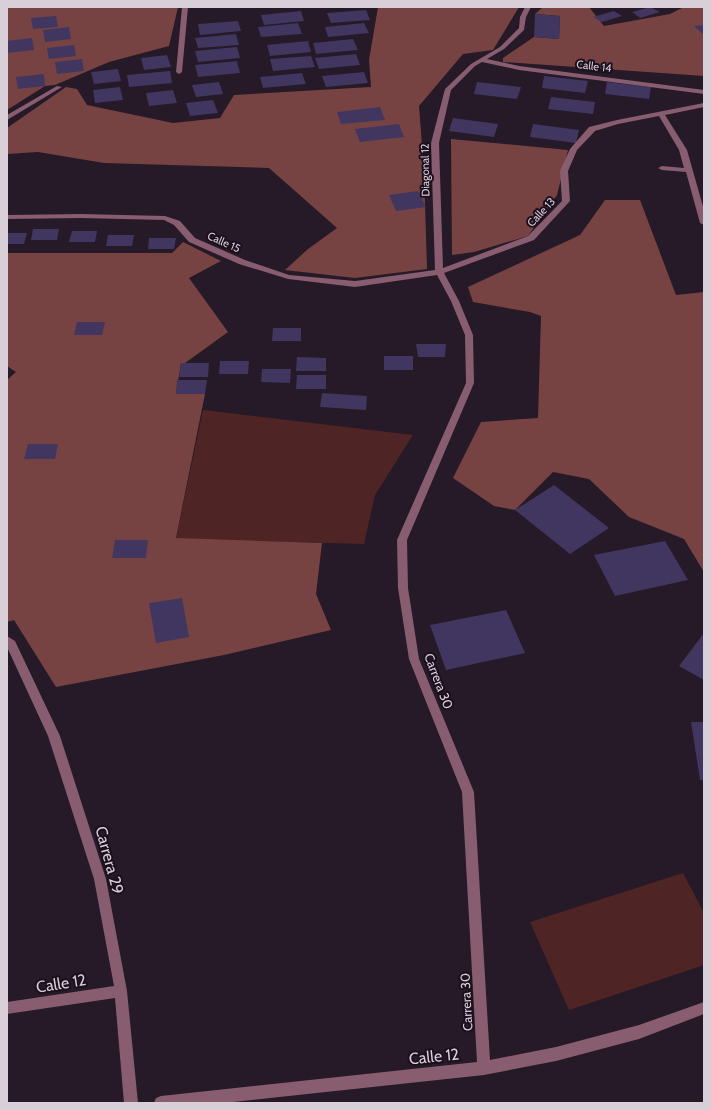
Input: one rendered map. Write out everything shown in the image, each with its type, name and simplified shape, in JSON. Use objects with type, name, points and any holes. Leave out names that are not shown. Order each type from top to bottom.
[{"type":"street","points":[[179,72],[185,7]]},
{"type":"street","name":"Diagonal 12","points":[[439,272],[435,143],[448,89],[473,66],[502,48],[522,29],[523,17],[528,7]]},
{"type":"street","name":"Calle 14","points":[[481,60],[519,68],[704,92]]},
{"type":"street","points":[[7,118],[59,87]]},
{"type":"street","name":"Calle 13","points":[[439,272],[531,238],[566,201],[564,171],[574,149],[592,129],[617,122],[704,105]]},
{"type":"street","points":[[661,114],[683,150],[704,223]]},
{"type":"street","points":[[662,168],[688,170]]},
{"type":"street","name":"Calle 15","points":[[7,217],[165,218],[177,223],[192,240],[242,262],[288,277],[355,284],[439,272]]},
{"type":"street","name":"Carrera 30","points":[[439,272],[455,301],[469,335],[470,383],[402,540],[403,588],[414,659],[468,792],[484,1068]]},
{"type":"street","name":"Carrera 29","points":[[7,640],[11,644],[54,736],[100,879],[121,991],[131,1103]]},
{"type":"street","name":"Calle 12","points":[[7,1008],[121,991]]},
{"type":"street","name":"Calle 12","points":[[161,1103],[484,1068],[556,1054],[639,1032],[704,1008]]},
{"type":"shaded area","points":[[7,7],[178,7],[169,46],[109,62],[55,85],[45,86],[7,110]]},
{"type":"shaded area","points":[[378,7],[519,7],[493,50],[463,54],[419,106],[424,172],[427,269],[355,278],[285,270],[308,249],[337,228],[269,168],[104,163],[38,152],[7,154],[7,128],[66,87],[77,89],[87,105],[173,123],[220,118],[234,95],[371,87],[369,60]]},
{"type":"shaded area","points":[[543,7],[589,7],[604,26],[670,14],[684,7],[704,7],[704,76],[503,62],[503,58],[534,37],[559,39],[560,16],[535,14]]},
{"type":"shaded area","points":[[451,139],[568,150],[557,195],[528,236],[474,252],[452,255]]},
{"type":"shaded area","points":[[605,200],[640,200],[676,295],[704,292],[704,572],[684,539],[629,517],[589,479],[553,472],[515,510],[494,506],[453,478],[481,422],[538,418],[541,316],[530,312],[473,302],[468,287],[580,235]]},
{"type":"shaded area","points":[[183,242],[221,261],[189,278],[228,332],[185,363],[181,363],[176,394],[205,394],[176,538],[322,543],[316,594],[331,630],[224,655],[56,687],[14,620],[7,622],[7,380],[16,372],[7,366],[7,253],[172,253]]},
{"type":"shaded area","points":[[203,410],[413,435],[375,495],[364,544],[176,539]]},
{"type":"shaded area","points":[[683,873],[704,913],[704,965],[569,1010],[530,922]]},
{"type":"building","points":[[650,7],[660,12],[640,18],[632,12]]},
{"type":"building","points":[[366,10],[370,20],[331,23],[327,13]]},
{"type":"building","points":[[301,11],[304,21],[264,25],[261,15]]},
{"type":"building","points":[[614,11],[622,16],[602,22],[593,17]]},
{"type":"building","points":[[535,14],[560,16],[559,39],[534,37]]},
{"type":"building","points":[[56,16],[58,27],[33,29],[31,18]]},
{"type":"building","points":[[238,21],[241,31],[200,35],[198,24]]},
{"type":"building","points":[[298,23],[302,34],[261,37],[258,27]]},
{"type":"building","points":[[364,23],[369,33],[328,37],[325,27]]},
{"type":"building","points":[[704,25],[704,35],[694,26]]},
{"type":"building","points":[[69,27],[71,39],[45,42],[43,30]]},
{"type":"building","points":[[236,34],[239,45],[198,48],[195,38]]},
{"type":"building","points":[[32,38],[34,50],[7,53],[7,41]]},
{"type":"building","points":[[353,39],[358,50],[316,54],[313,43]]},
{"type":"building","points":[[308,41],[311,52],[270,56],[267,45]]},
{"type":"building","points":[[74,45],[76,56],[49,59],[47,48]]},
{"type":"building","points":[[237,47],[240,58],[198,62],[195,51]]},
{"type":"building","points":[[356,54],[360,65],[319,69],[315,58]]},
{"type":"building","points":[[167,55],[171,67],[144,70],[141,58]]},
{"type":"building","points":[[311,56],[315,67],[273,71],[270,59]]},
{"type":"building","points":[[82,59],[84,71],[57,74],[55,62]]},
{"type":"building","points":[[237,61],[240,73],[198,77],[195,65]]},
{"type":"building","points":[[118,69],[121,81],[94,84],[91,72]]},
{"type":"building","points":[[170,71],[172,83],[129,87],[127,75]]},
{"type":"building","points":[[364,72],[368,83],[326,87],[322,76]]},
{"type":"building","points":[[302,73],[306,84],[263,88],[260,77]]},
{"type":"building","points":[[44,74],[45,86],[18,89],[16,77]]},
{"type":"building","points":[[544,76],[588,81],[585,93],[542,88]]},
{"type":"building","points":[[219,82],[223,94],[196,97],[192,85]]},
{"type":"building","points":[[477,82],[521,87],[517,99],[474,94]]},
{"type":"building","points":[[607,82],[651,87],[649,99],[605,94]]},
{"type":"building","points":[[120,87],[123,100],[95,103],[93,90]]},
{"type":"building","points":[[173,90],[177,103],[149,106],[146,93]]},
{"type":"building","points":[[551,97],[595,102],[593,114],[548,109]]},
{"type":"building","points":[[213,100],[218,113],[190,116],[186,103]]},
{"type":"building","points":[[380,107],[385,120],[341,124],[337,112]]},
{"type":"building","points":[[453,118],[498,124],[494,137],[449,131]]},
{"type":"building","points":[[399,124],[404,137],[360,142],[355,129]]},
{"type":"building","points":[[533,124],[579,130],[576,143],[530,137]]},
{"type":"building","points":[[418,191],[426,207],[396,211],[389,195]]},
{"type":"building","points":[[33,229],[59,229],[57,240],[31,240]]},
{"type":"building","points":[[72,231],[97,231],[95,242],[69,242]]},
{"type":"building","points":[[7,233],[27,233],[24,244],[7,244]]},
{"type":"building","points":[[108,235],[134,235],[132,246],[106,246]]},
{"type":"building","points":[[149,238],[176,238],[174,249],[148,249]]},
{"type":"building","points":[[77,322],[105,322],[102,335],[74,335]]},
{"type":"building","points":[[273,328],[301,328],[301,341],[272,341]]},
{"type":"building","points":[[416,344],[446,344],[445,357],[418,357]]},
{"type":"building","points":[[384,356],[413,356],[413,370],[384,370]]},
{"type":"building","points":[[297,357],[326,358],[326,371],[296,371]]},
{"type":"building","points":[[220,361],[249,361],[248,374],[219,374]]},
{"type":"building","points":[[181,363],[209,363],[208,377],[179,377]]},
{"type":"building","points":[[262,369],[291,369],[290,383],[261,382]]},
{"type":"building","points":[[297,375],[326,375],[326,389],[296,389]]},
{"type":"building","points":[[177,380],[207,380],[205,394],[176,394]]},
{"type":"building","points":[[322,393],[367,396],[366,410],[320,407]]},
{"type":"building","points":[[28,444],[58,444],[55,459],[24,459]]},
{"type":"building","points":[[554,485],[609,528],[570,554],[515,510]]},
{"type":"building","points":[[115,540],[148,540],[146,558],[112,558]]},
{"type":"building","points":[[665,541],[688,580],[615,596],[594,555]]},
{"type":"building","points":[[182,598],[189,637],[156,643],[149,603]]},
{"type":"building","points":[[506,610],[525,653],[446,670],[430,625]]},
{"type":"building","points":[[704,633],[704,680],[679,666]]},
{"type":"building","points":[[691,722],[704,722],[704,780],[700,780]]}]
